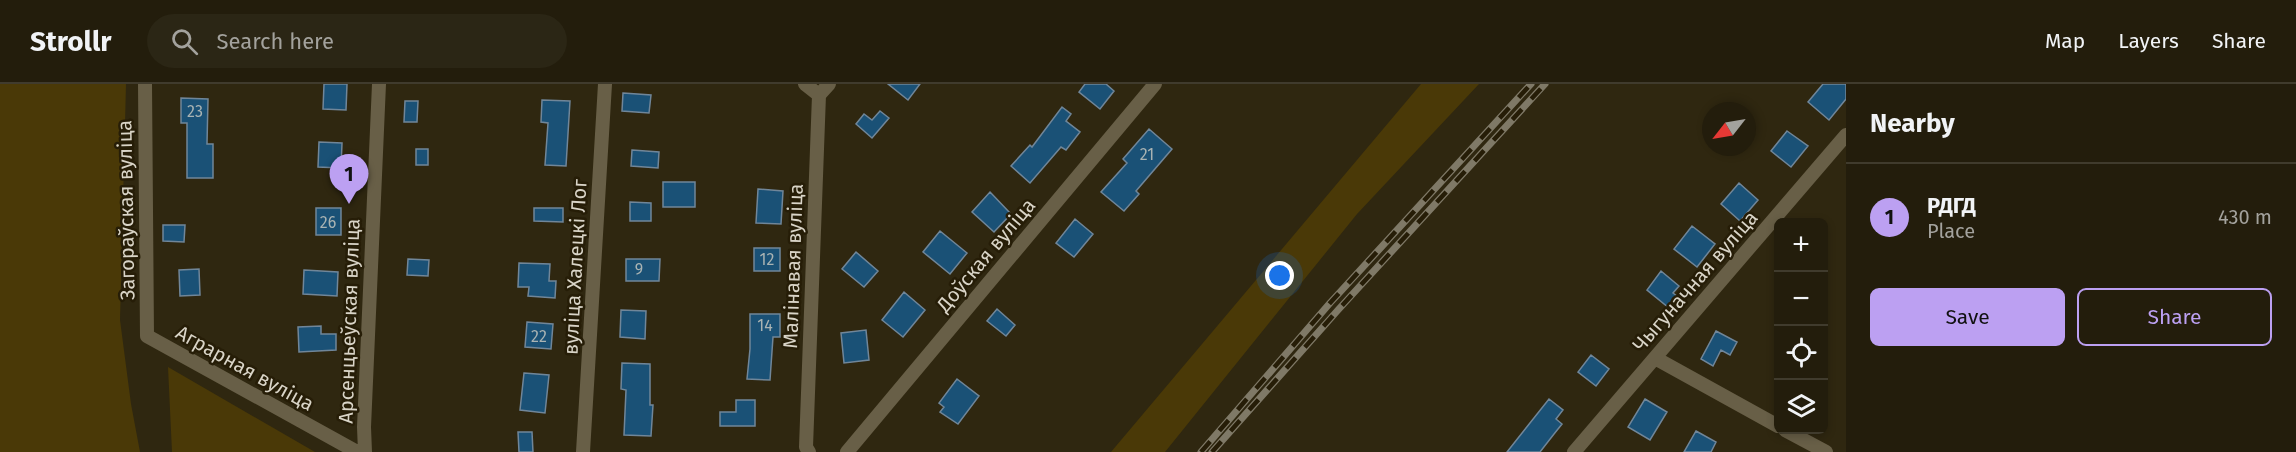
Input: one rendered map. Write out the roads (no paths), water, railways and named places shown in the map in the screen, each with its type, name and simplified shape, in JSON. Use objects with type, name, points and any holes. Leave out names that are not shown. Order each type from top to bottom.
[{"type":"street","name":"Загораўская вуліца","points":[[145,84],[147,336]]},
{"type":"street","name":"Арсенцьеўская вуліца","points":[[365,452],[364,427],[379,84]]},
{"type":"street","name":"вуліца Халецкі Лог","points":[[583,452],[605,84]]},
{"type":"street","points":[[805,84],[819,95],[829,84]]},
{"type":"street","name":"Доўская вуліца","points":[[847,452],[1155,84]]},
{"type":"street","name":"Малінавая вуліца","points":[[809,452],[806,447],[806,435],[819,95]]},
{"type":"street","name":"Чыгуначная вуліца","points":[[1574,452],[1841,151],[1846,135]]},
{"type":"street","name":"Аграрная вуліца","points":[[147,336],[357,452]]},
{"type":"street","points":[[1655,358],[1774,423]]},
{"type":"street","points":[[1794,434],[1826,452]]},
{"type":"railway","points":[[1201,452],[1330,303],[1531,84]]},
{"type":"railway","points":[[1212,452],[1338,310],[1545,84]]},
{"type":"place","name":"РДГД","points":[[349,204]]}]
